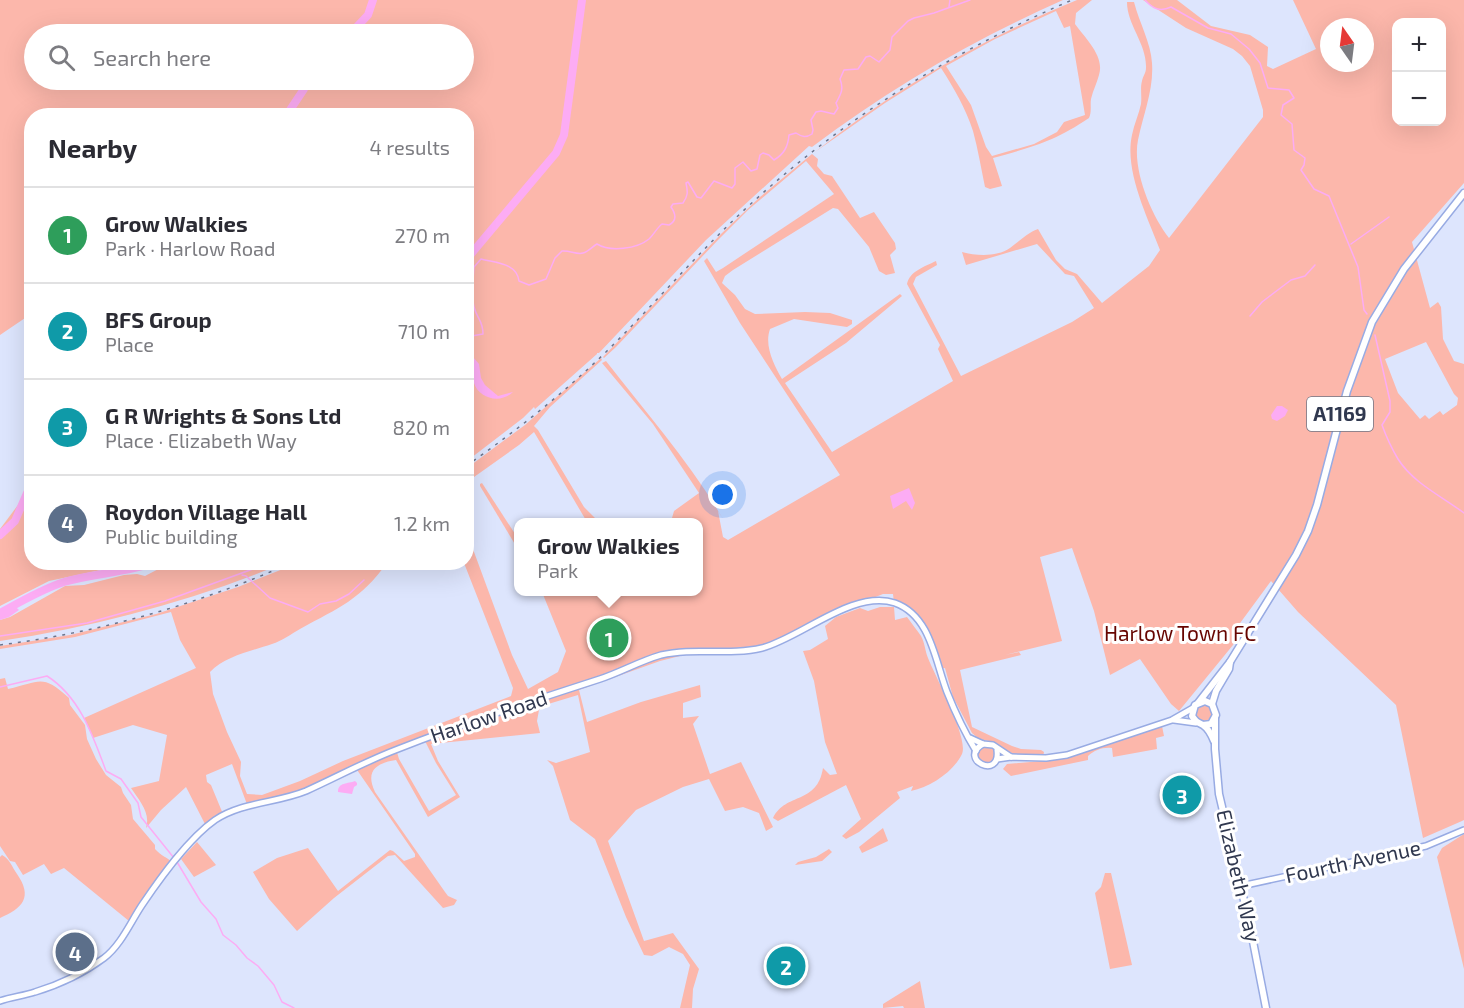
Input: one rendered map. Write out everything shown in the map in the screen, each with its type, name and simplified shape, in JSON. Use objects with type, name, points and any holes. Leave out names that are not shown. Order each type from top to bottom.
[{"type":"main road","name":"A1169","points":[[1196,706],[1230,662],[1296,555],[1308,531],[1347,391],[1372,322],[1404,269],[1464,193]]},
{"type":"main road","name":"A1169","points":[[1212,704],[1216,691],[1229,669],[1230,662]]},
{"type":"main road","points":[[1205,701],[1212,704],[1216,711],[1211,724],[1200,724],[1192,716],[1196,706],[1205,701]]},
{"type":"main road","name":"Elizabeth Way","points":[[1215,718],[1219,794],[1266,1008]]},
{"type":"main road","name":"Elizabeth Way","points":[[1200,724],[1210,733],[1215,743]]},
{"type":"street","name":"Harlow Road","points":[[0,1001],[33,993],[53,985],[104,958],[119,942],[144,902],[184,851],[207,826],[222,816],[297,794],[396,749],[664,655],[691,651],[745,651],[765,647],[825,617],[865,602],[894,603],[911,613],[922,625],[931,643],[946,691],[976,751]]},
{"type":"street","points":[[983,744],[976,751],[976,759],[982,765],[990,765],[997,759],[1011,757],[1034,759],[1067,755],[1172,720],[1196,706]]},
{"type":"street","points":[[1172,720],[1200,724]]},
{"type":"street","points":[[970,738],[983,744],[990,744],[1011,757]]},
{"type":"street","points":[[997,750],[997,759]]},
{"type":"street","name":"Fourth Avenue","points":[[1241,886],[1426,846],[1464,830]]},
{"type":"green space","points":[[0,0],[1063,0],[933,66],[841,125],[812,147],[809,146],[706,240],[599,353],[535,409],[534,407],[474,456],[474,108],[24,108],[24,319],[0,335]]},
{"type":"green space","points":[[1077,0],[1092,0],[1076,13],[1075,24],[1097,54],[1099,61],[1099,75],[1091,99],[1090,115],[1077,126],[1054,138],[993,158],[1002,186],[990,189],[985,187],[973,131],[959,99],[941,68],[885,103],[815,152],[908,86],[974,48]],"holes":[[[1056,11],[1064,28],[1070,26],[1085,115],[1064,122],[1057,132],[1034,144],[992,156],[986,147],[971,105],[946,66],[995,39]]]},
{"type":"green space","name":"Harlow Town FC","points":[[1143,0],[1177,0],[1211,26],[1250,35],[1268,47],[1267,66],[1273,69],[1316,49],[1293,0],[1464,0],[1464,183],[1412,242],[1430,308],[1438,302],[1441,307],[1443,339],[1454,361],[1464,364],[1464,820],[1423,838],[1396,705],[1298,612],[1271,581],[1235,630],[1238,634],[1233,645],[1179,711],[1171,704],[1140,659],[1110,675],[1094,611],[1072,548],[1040,557],[1062,641],[1005,655],[1019,652],[1021,655],[960,670],[972,727],[1021,749],[1041,750],[1044,752],[1043,757],[1018,756],[994,742],[979,739],[972,733],[953,697],[945,668],[939,669],[931,643],[916,618],[894,603],[893,594],[883,594],[825,617],[765,647],[688,654],[660,661],[579,690],[587,722],[641,702],[700,685],[701,697],[683,703],[683,718],[699,716],[693,724],[710,774],[741,762],[773,827],[766,831],[759,813],[743,807],[725,811],[709,779],[683,787],[636,810],[608,841],[644,941],[673,933],[699,969],[693,989],[692,1008],[680,1008],[690,965],[683,954],[669,947],[652,956],[644,955],[595,839],[570,820],[553,766],[547,760],[556,763],[590,752],[578,695],[545,705],[539,710],[537,721],[540,733],[431,744],[438,761],[460,797],[428,817],[396,760],[383,763],[374,769],[371,779],[375,792],[448,896],[457,900],[454,905],[443,908],[395,855],[388,856],[334,898],[297,931],[269,899],[253,872],[277,858],[308,848],[338,891],[390,850],[404,861],[415,857],[355,767],[297,794],[248,807],[232,764],[206,775],[207,782],[211,785],[223,814],[206,826],[186,787],[161,810],[146,828],[146,812],[131,788],[159,781],[167,735],[133,725],[93,738],[84,718],[196,668],[180,640],[171,612],[75,637],[0,649],[0,646],[70,635],[156,614],[238,587],[280,570],[382,570],[368,586],[338,608],[279,641],[223,662],[210,672],[213,694],[241,762],[240,776],[247,794],[262,795],[511,696],[513,688],[467,570],[474,570],[474,552],[512,655],[528,689],[558,672],[566,651],[544,596],[703,596],[703,518],[672,518],[674,511],[699,493],[653,424],[602,363],[606,361],[696,478],[710,498],[723,519],[718,511],[723,537],[728,540],[840,475],[740,323],[704,261],[707,258],[716,272],[834,194],[806,161],[748,210],[616,347],[603,357],[722,233],[760,197],[812,154],[818,159],[817,166],[824,174],[832,176],[860,218],[874,212],[895,243],[896,249],[890,255],[895,273],[886,275],[879,271],[869,247],[838,209],[833,208],[733,270],[725,276],[722,283],[745,309],[755,314],[830,313],[852,320],[852,324],[847,327],[794,319],[770,329],[769,349],[782,379],[900,294],[902,296],[846,343],[785,383],[832,452],[953,381],[938,349],[940,345],[907,284],[918,270],[936,261],[937,265],[916,277],[913,284],[961,376],[1072,322],[1094,308],[1074,276],[1065,274],[1037,244],[966,265],[962,252],[980,255],[999,253],[1038,229],[1056,260],[1065,269],[1077,274],[1102,303],[1149,266],[1160,250],[1144,209],[1131,164],[1130,149],[1141,104],[1142,79],[1146,70],[1143,51],[1130,19],[1127,2],[1134,2],[1152,63],[1150,92],[1138,140],[1140,178],[1150,205],[1169,238],[1263,117],[1250,66],[1233,49],[1186,28]],"holes":[[[1426,342],[1458,398],[1457,405],[1443,415],[1440,411],[1429,419],[1425,415],[1420,419],[1398,393],[1385,359]],[[424,739],[456,795],[429,811],[399,759],[396,749]]]},
{"type":"green space","points":[[601,358],[602,360],[550,407],[534,426],[584,507],[595,518],[585,518],[534,432],[474,477],[474,463],[525,425]]},
{"type":"green space","points":[[482,483],[514,532],[514,543],[480,486]]},
{"type":"green space","points":[[24,492],[24,570],[101,570],[49,581],[0,606],[0,529],[18,505]]},
{"type":"green space","points":[[157,570],[266,570],[144,611],[73,628],[0,641],[0,620],[10,617],[65,586],[84,585],[124,575],[145,576]]},
{"type":"green space","points":[[880,607],[894,607],[895,620],[907,617],[921,636],[961,735],[962,754],[948,772],[934,782],[919,789],[911,791],[913,786],[897,792],[900,798],[859,832],[846,839],[842,836],[861,819],[846,785],[778,821],[773,818],[779,810],[785,804],[814,788],[820,780],[823,768],[830,775],[837,774],[825,742],[814,681],[803,651],[810,650],[828,639],[825,626],[836,617],[860,608],[868,611]]},
{"type":"green space","points":[[5,678],[8,689],[34,682],[46,682],[69,698],[70,705],[85,725],[87,739],[96,759],[106,775],[121,787],[131,805],[133,819],[155,845],[155,849],[173,863],[129,921],[64,868],[51,874],[44,864],[23,875],[15,862],[10,861],[0,846],[0,679]]},
{"type":"green space","points":[[1204,705],[1210,707],[1212,713],[1210,719],[1204,721],[1198,719],[1196,713],[1198,707]]},
{"type":"green space","points":[[1162,726],[1164,736],[1156,738],[1157,749],[1113,757],[1112,748],[1102,749],[1088,756],[1088,760],[1011,776],[1003,769],[1007,764],[1054,760]]},
{"type":"green space","points":[[987,746],[993,749],[996,755],[993,761],[987,764],[981,761],[978,755],[981,749]]},
{"type":"green space","points":[[883,828],[888,841],[862,853],[859,847]]},
{"type":"green space","points":[[1464,834],[1464,969],[1437,857],[1442,848]]},
{"type":"green space","points":[[197,842],[216,865],[194,877],[181,859]]},
{"type":"green space","points":[[829,849],[832,852],[822,861],[795,865],[816,857]]},
{"type":"green space","points":[[2,855],[9,861],[22,882],[25,895],[20,906],[0,918],[0,857]]},
{"type":"green space","points":[[1105,873],[1111,873],[1132,965],[1110,969],[1095,893],[1101,887]]},
{"type":"green space","points":[[920,981],[925,1008],[904,1008],[903,1006],[883,1008],[883,1004]]},
{"type":"shaded area","points":[[474,358],[479,364],[481,378],[485,385],[498,396],[513,392],[497,399],[485,396],[474,383]]},
{"type":"shaded area","points":[[1277,406],[1288,410],[1285,416],[1277,421],[1272,419],[1271,415]]},
{"type":"shaded area","points":[[909,488],[915,503],[912,510],[906,501],[893,509],[890,496]]},
{"type":"shaded area","points":[[11,603],[19,610],[0,620],[0,610]]},
{"type":"shaded area","points":[[355,781],[357,785],[352,794],[338,792],[340,786]]},
{"type":"waterway","points":[[359,24],[368,15],[373,0]]},
{"type":"waterway","points":[[474,250],[556,153],[564,135],[582,0]]},
{"type":"waterway","points":[[949,7],[950,0]]},
{"type":"waterway","points":[[474,267],[481,259],[499,263],[510,267],[519,281],[529,285],[546,279],[555,258],[562,251],[581,253],[597,244],[616,249],[644,242],[662,224],[669,225],[673,221],[675,215],[671,207],[673,204],[685,201],[686,183],[688,182],[697,197],[701,198],[714,181],[732,188],[735,184],[735,168],[743,162],[751,171],[757,169],[760,155],[763,153],[774,160],[783,153],[789,135],[812,134],[811,120],[816,112],[834,114],[838,108],[836,103],[841,91],[840,79],[844,70],[858,69],[866,57],[870,56],[879,62],[890,50],[892,37],[908,21],[970,0]]},
{"type":"waterway","points":[[1145,0],[1157,9],[1171,7],[1208,28],[1231,34],[1249,49],[1260,63],[1268,88],[1289,90],[1294,98],[1283,105],[1281,115],[1292,124],[1294,150],[1305,158],[1301,170],[1314,189],[1329,196],[1358,267],[1364,310],[1367,314]]},
{"type":"waterway","points":[[291,108],[303,90]]},
{"type":"waterway","points":[[1351,244],[1389,217]]},
{"type":"waterway","points":[[1250,316],[1262,302],[1291,280],[1305,276],[1315,265]]},
{"type":"waterway","points":[[474,307],[483,334],[474,336]]},
{"type":"waterway","points":[[1375,335],[1390,401],[1390,412],[1382,425],[1391,447],[1404,468],[1429,489],[1464,513]]},
{"type":"waterway","points":[[0,535],[15,521],[24,500]]},
{"type":"waterway","points":[[0,613],[39,592],[64,582],[123,570]]},
{"type":"waterway","points":[[0,636],[87,623],[165,601],[250,570]]},
{"type":"waterway","points":[[242,575],[270,598],[308,612],[320,604],[336,601],[349,594],[364,580]]},
{"type":"waterway","points":[[0,687],[47,676],[58,685],[77,706],[84,718],[106,771],[121,779],[138,803],[141,817],[174,858]]},
{"type":"waterway","points":[[177,862],[201,902],[216,919],[223,935],[258,966],[274,985],[282,1002],[294,1008]]},
{"type":"railway","points":[[474,460],[524,423],[579,377],[736,218],[827,141],[904,87],[945,63],[1072,0]]},
{"type":"railway","points":[[0,645],[75,632],[150,614],[222,591],[274,570]]},
{"type":"place","name":"Grow Walkies","points":[[609,638]]},
{"type":"place","name":"G R Wrights & Sons Ltd","points":[[1182,795]]},
{"type":"place","name":"Roydon Village Hall","points":[[75,952]]},
{"type":"place","name":"BFS Group","points":[[786,966]]}]
